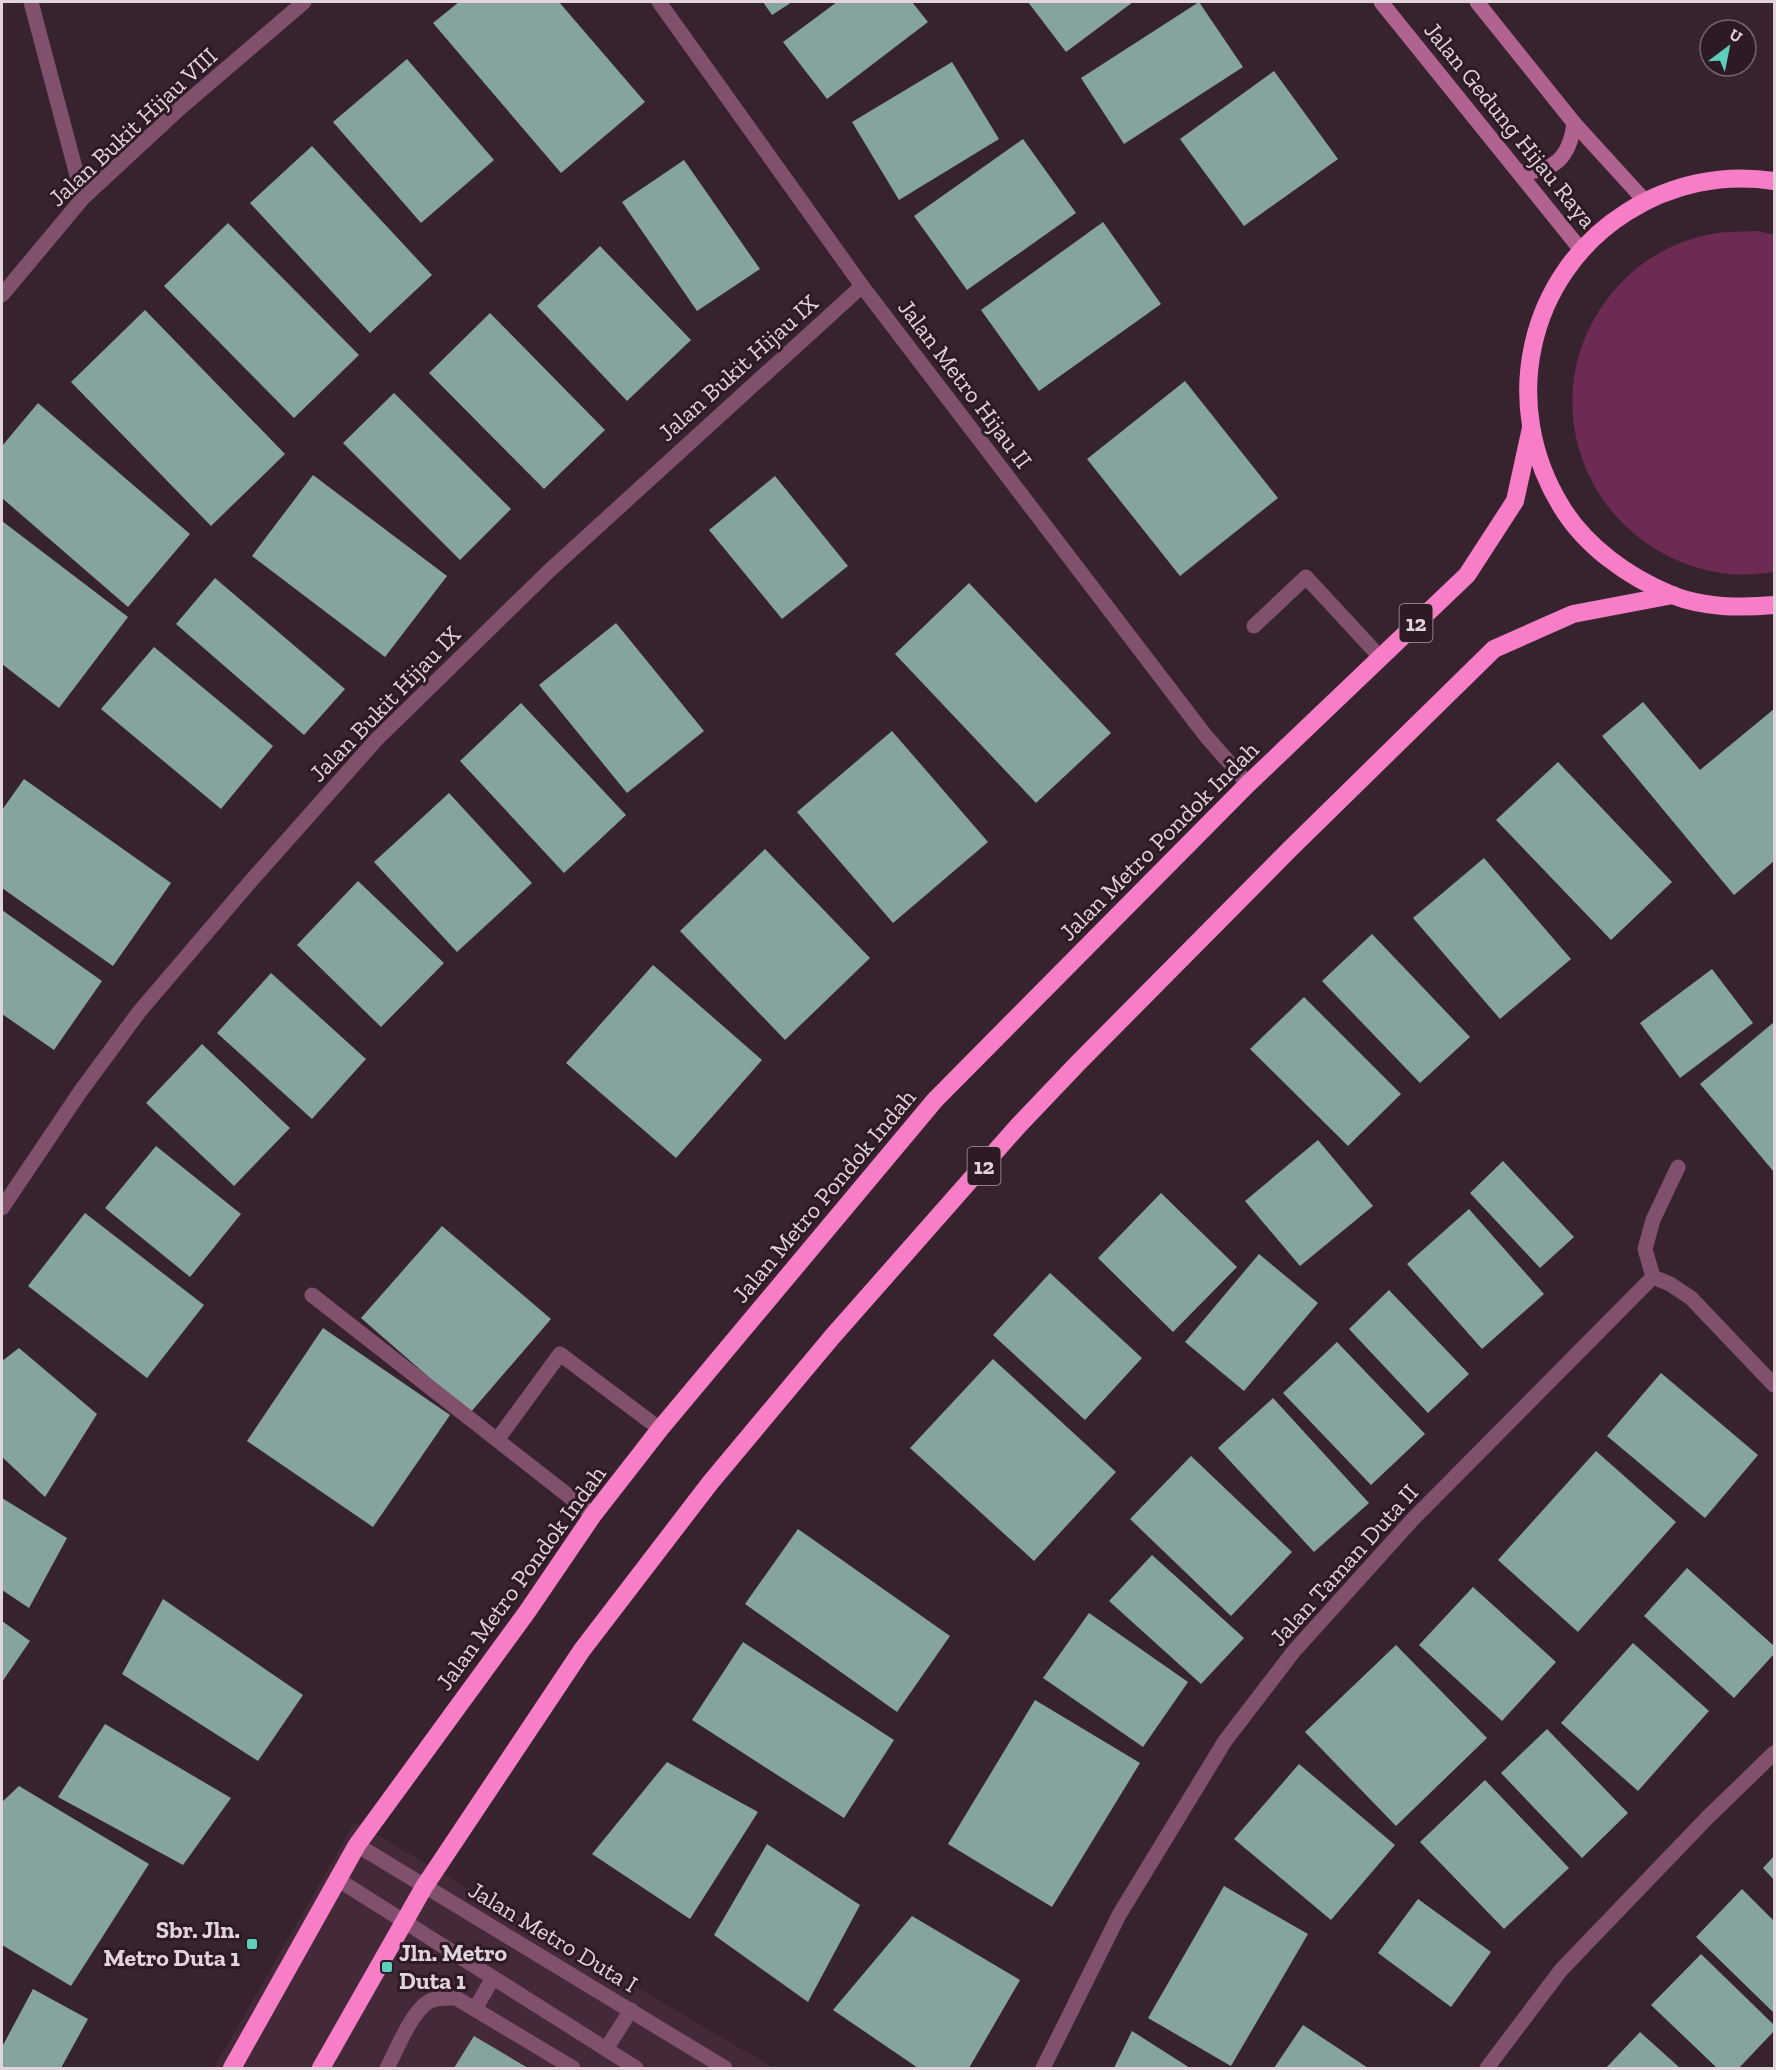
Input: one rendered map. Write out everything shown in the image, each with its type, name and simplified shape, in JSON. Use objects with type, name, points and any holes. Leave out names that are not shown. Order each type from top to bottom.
[{"type":"highway","name":"12","points":[[1774,181],[1755,178],[1717,179],[1680,186],[1645,201],[1610,222],[1581,250],[1562,275],[1547,303],[1535,333],[1529,364],[1528,397],[1531,429],[1541,465],[1561,506],[1589,541],[1623,570],[1672,595],[1709,605],[1747,607],[1774,605]]},
{"type":"highway","name":"Jalan Metro Pondok Indah","points":[[232,2068],[357,1845],[527,1612],[593,1515],[660,1429],[935,1101],[1248,784],[1467,575],[1515,501],[1531,429]]},
{"type":"highway","name":"12","points":[[321,2068],[424,1887],[582,1650],[710,1483],[832,1337],[1018,1126],[1290,849],[1494,649],[1573,614],[1672,595]]},
{"type":"main road","name":"Jalan Gedung Hijau Raya","points":[[1381,2],[1581,250]]},
{"type":"main road","points":[[1477,2],[1574,123],[1645,201]]},
{"type":"main road","points":[[1519,172],[1536,173],[1552,166],[1564,155],[1572,140],[1574,123]]},
{"type":"street","points":[[31,2],[83,198]]},
{"type":"street","name":"Jalan Bukit Hijau VIII","points":[[2,294],[83,198],[179,109],[304,2]]},
{"type":"street","name":"Jalan Metro Hijau II","points":[[659,2],[862,286],[1205,735],[1248,784]]},
{"type":"street","name":"Jalan Bukit Hijau IX","points":[[2,1208],[80,1092],[139,1012],[376,740],[549,570],[862,286]]},
{"type":"street","points":[[1254,626],[1306,577],[1380,657]]},
{"type":"street","points":[[1678,1167],[1653,1220],[1645,1249],[1653,1277],[1670,1284],[1691,1298],[1774,1385]]},
{"type":"street","name":"Jalan Taman Duta II","points":[[1043,2068],[1119,1914],[1225,1741],[1294,1651],[1413,1520],[1653,1277]]},
{"type":"street","points":[[312,1295],[593,1515]]},
{"type":"street","points":[[497,1440],[560,1354],[660,1429]]},
{"type":"street","points":[[1487,2068],[1561,1970],[1684,1842],[1774,1753]]},
{"type":"street","name":"Jalan Metro Duta I","points":[[357,1845],[725,2068]]},
{"type":"street","points":[[337,1879],[636,2068]]},
{"type":"street","points":[[475,2009],[494,1978]]},
{"type":"street","points":[[387,2068],[414,2017],[428,2002],[441,1998],[456,1998],[573,2068]]},
{"type":"street","points":[[606,2049],[631,2010]]},
{"type":"shaded area","points":[[1758,231],[1774,235],[1774,572],[1732,574],[1706,570],[1663,553],[1627,528],[1600,495],[1582,457],[1573,416],[1575,374],[1587,332],[1612,293],[1644,263],[1670,248],[1698,237],[1723,232]]},
{"type":"shaded area","points":[[355,1822],[774,2068],[214,2068]]},
{"type":"building","points":[[459,2],[559,2],[645,102],[561,173],[433,23]]},
{"type":"building","points":[[763,2],[792,2],[772,15]]},
{"type":"building","points":[[837,2],[912,2],[928,22],[827,99],[783,42]]},
{"type":"building","points":[[1028,2],[1133,2],[1066,52]]},
{"type":"building","points":[[1199,2],[1243,67],[1124,144],[1081,78]]},
{"type":"building","points":[[407,59],[494,160],[421,223],[333,122]]},
{"type":"building","points":[[952,62],[999,139],[899,200],[852,122]]},
{"type":"building","points":[[1274,71],[1338,159],[1244,226],[1180,139]]},
{"type":"building","points":[[1023,139],[1076,213],[967,290],[914,216]]},
{"type":"building","points":[[312,146],[432,275],[370,333],[250,203]]},
{"type":"building","points":[[684,160],[760,269],[697,311],[622,202]]},
{"type":"building","points":[[1103,222],[1161,304],[1039,391],[981,310]]},
{"type":"building","points":[[228,223],[359,355],[294,418],[164,286]]},
{"type":"building","points":[[600,246],[691,340],[627,401],[537,306]]},
{"type":"building","points":[[145,310],[285,454],[211,526],[71,382]]},
{"type":"building","points":[[490,313],[605,430],[544,489],[429,373]]},
{"type":"building","points":[[1185,381],[1278,498],[1180,576],[1087,459]]},
{"type":"building","points":[[394,393],[511,509],[460,560],[343,443]]},
{"type":"building","points":[[38,403],[190,534],[128,607],[2,498],[2,446]]},
{"type":"building","points":[[313,475],[447,576],[385,657],[252,556]]},
{"type":"building","points":[[775,476],[848,566],[782,619],[709,530]]},
{"type":"building","points":[[2,521],[128,617],[59,708],[2,664]]},
{"type":"building","points":[[215,578],[345,689],[304,735],[176,624]]},
{"type":"building","points":[[969,583],[1111,733],[1036,803],[895,654]]},
{"type":"building","points":[[616,623],[704,731],[627,793],[539,685]]},
{"type":"building","points":[[154,647],[273,746],[221,809],[101,709]]},
{"type":"building","points":[[1643,702],[1700,770],[1774,709],[1774,861],[1734,895],[1602,736]]},
{"type":"building","points":[[521,703],[626,815],[564,873],[460,761]]},
{"type":"building","points":[[892,731],[988,842],[893,923],[797,812]]},
{"type":"building","points":[[1558,762],[1672,882],[1611,940],[1496,820]]},
{"type":"building","points":[[24,779],[171,883],[113,966],[2,888],[2,810]]},
{"type":"building","points":[[449,793],[532,883],[457,952],[374,862]]},
{"type":"building","points":[[765,849],[870,958],[785,1040],[680,931]]},
{"type":"building","points":[[1484,858],[1571,959],[1500,1019],[1413,918]]},
{"type":"building","points":[[358,881],[444,963],[381,1027],[297,945]]},
{"type":"building","points":[[2,910],[102,981],[54,1050],[2,1014]]},
{"type":"building","points":[[1372,934],[1470,1037],[1420,1083],[1322,981]]},
{"type":"building","points":[[653,965],[762,1060],[676,1158],[566,1063]]},
{"type":"building","points":[[1712,969],[1753,1023],[1680,1078],[1640,1023]]},
{"type":"building","points":[[271,973],[366,1059],[312,1119],[217,1033]]},
{"type":"building","points":[[1304,997],[1401,1094],[1348,1146],[1250,1049]]},
{"type":"building","points":[[1774,1022],[1774,1172],[1700,1084]]},
{"type":"building","points":[[202,1044],[290,1128],[234,1186],[146,1103]]},
{"type":"building","points":[[1318,1140],[1373,1206],[1300,1266],[1245,1201]]},
{"type":"building","points":[[156,1146],[241,1214],[190,1277],[105,1208]]},
{"type":"building","points":[[1503,1161],[1574,1237],[1540,1268],[1470,1193]]},
{"type":"building","points":[[1161,1193],[1237,1267],[1173,1332],[1098,1258]]},
{"type":"building","points":[[1469,1209],[1544,1294],[1482,1349],[1407,1264]]},
{"type":"building","points":[[85,1213],[204,1305],[147,1378],[28,1286]]},
{"type":"building","points":[[442,1226],[551,1319],[470,1413],[361,1318]]},
{"type":"building","points":[[1259,1254],[1318,1303],[1244,1391],[1185,1342]]},
{"type":"building","points":[[1050,1273],[1142,1358],[1085,1420],[993,1335]]},
{"type":"building","points":[[1389,1290],[1469,1374],[1428,1413],[1349,1329]]},
{"type":"building","points":[[323,1328],[450,1415],[373,1527],[247,1441]]},
{"type":"building","points":[[1337,1342],[1425,1434],[1371,1485],[1283,1393]]},
{"type":"building","points":[[19,1348],[97,1414],[45,1497],[2,1457],[2,1361]]},
{"type":"building","points":[[993,1359],[1116,1472],[1034,1561],[910,1448]]},
{"type":"building","points":[[1661,1373],[1758,1455],[1705,1518],[1607,1436]]},
{"type":"building","points":[[1273,1398],[1369,1503],[1314,1552],[1218,1448]]},
{"type":"building","points":[[1596,1451],[1676,1522],[1578,1632],[1498,1560]]},
{"type":"building","points":[[1191,1456],[1292,1552],[1231,1616],[1130,1519]]},
{"type":"building","points":[[2,1498],[67,1538],[29,1608],[2,1590]]},
{"type":"building","points":[[798,1529],[950,1636],[897,1712],[745,1604]]},
{"type":"building","points":[[1152,1555],[1244,1638],[1201,1684],[1109,1601]]},
{"type":"building","points":[[1687,1568],[1774,1646],[1774,1654],[1734,1698],[1644,1616]]},
{"type":"building","points":[[1473,1587],[1556,1662],[1502,1721],[1419,1645]]},
{"type":"building","points":[[163,1599],[303,1695],[258,1761],[122,1674]]},
{"type":"building","points":[[1089,1613],[1188,1682],[1143,1747],[1043,1678]]},
{"type":"building","points":[[2,1621],[30,1641],[2,1682]]},
{"type":"building","points":[[743,1642],[894,1740],[844,1818],[692,1720]]},
{"type":"building","points":[[1633,1643],[1709,1711],[1638,1791],[1561,1723]]},
{"type":"building","points":[[1396,1645],[1487,1738],[1396,1826],[1305,1732]]},
{"type":"building","points":[[1035,1700],[1140,1763],[1052,1907],[948,1844]]},
{"type":"building","points":[[105,1724],[231,1798],[183,1865],[58,1797]]},
{"type":"building","points":[[1547,1729],[1628,1813],[1582,1858],[1501,1773]]},
{"type":"building","points":[[667,1762],[758,1812],[690,1919],[592,1854]]},
{"type":"building","points":[[1299,1764],[1395,1845],[1331,1920],[1234,1839]]},
{"type":"building","points":[[1485,1780],[1569,1868],[1504,1929],[1420,1842]]},
{"type":"building","points":[[19,1786],[149,1864],[71,1986],[2,1945],[2,1802]]},
{"type":"building","points":[[767,1844],[860,1905],[808,2002],[714,1935]]},
{"type":"building","points":[[1774,1856],[1774,1880],[1763,1868]]},
{"type":"building","points":[[1224,1886],[1308,1934],[1231,2066],[1148,2018]]},
{"type":"building","points":[[1742,1889],[1774,1921],[1774,2013],[1696,1937]]},
{"type":"building","points":[[1418,1899],[1491,1952],[1451,2007],[1378,1953]]},
{"type":"building","points":[[912,1916],[1020,1980],[969,2068],[918,2068],[833,2010]]},
{"type":"building","points":[[1701,1954],[1774,2025],[1774,2031],[1739,2068],[1717,2068],[1651,2005]]},
{"type":"building","points":[[33,1989],[88,2019],[61,2068],[2,2068],[2,2047]]},
{"type":"building","points":[[1303,2025],[1368,2068],[1274,2068]]},
{"type":"building","points":[[1132,2031],[1190,2068],[1114,2068]]},
{"type":"building","points":[[1640,2032],[1680,2068],[1606,2068]]},
{"type":"building","points":[[474,2036],[528,2068],[454,2068]]},
{"type":"place","name":"Sbr. Jln. Metro Duta 1","points":[[252,1944]]},
{"type":"place","name":"Jln. Metro Duta 1","points":[[387,1967]]}]
